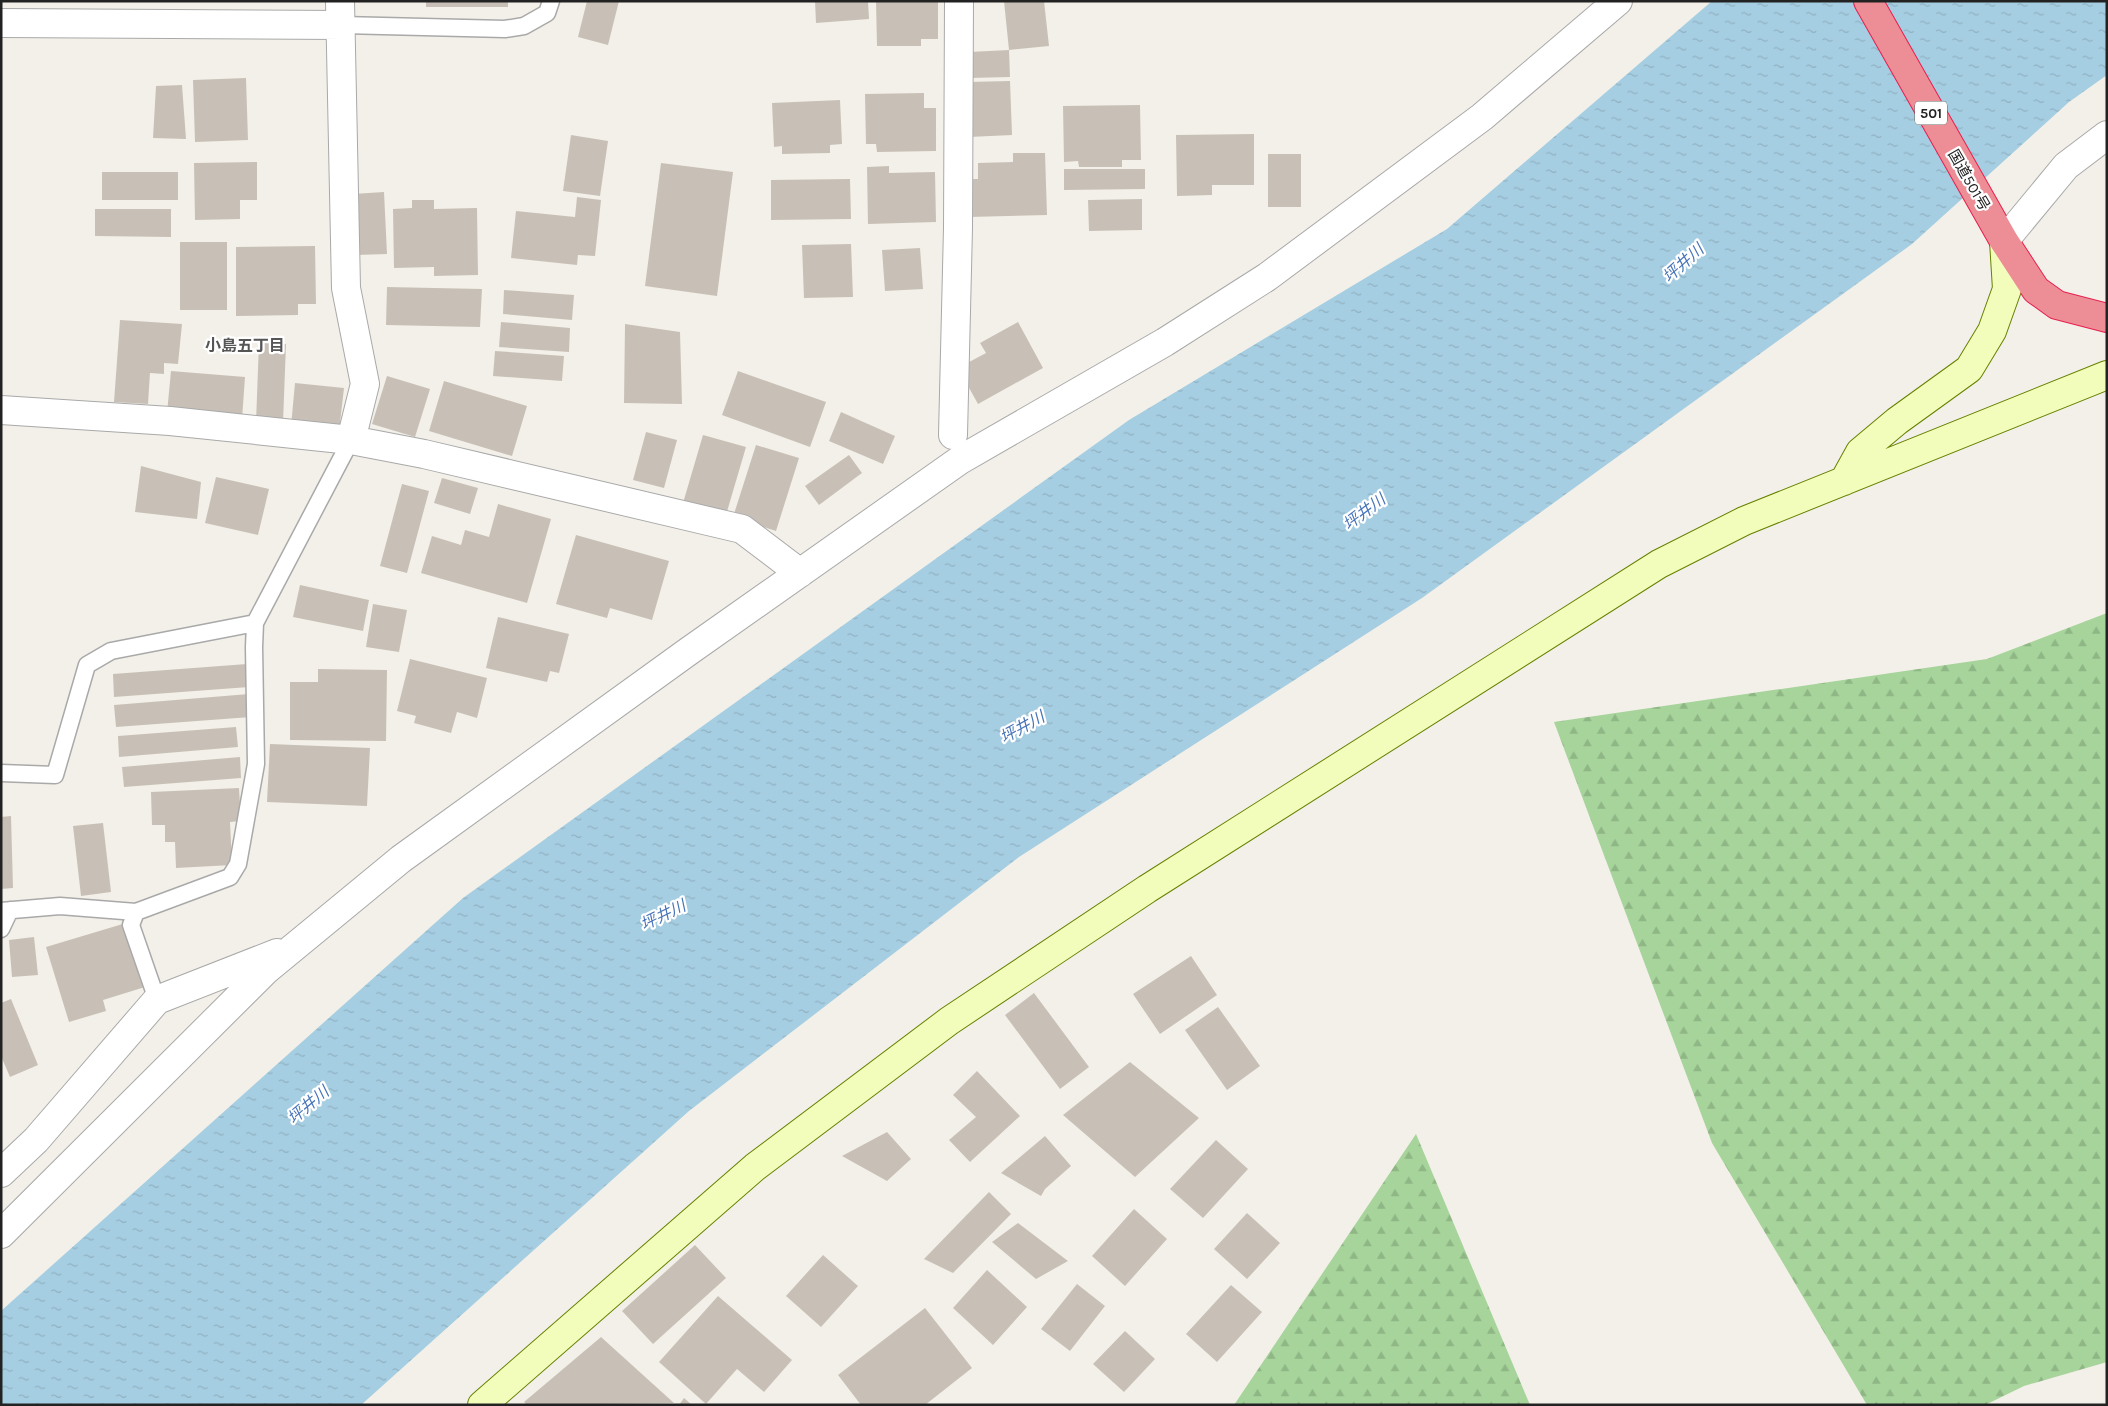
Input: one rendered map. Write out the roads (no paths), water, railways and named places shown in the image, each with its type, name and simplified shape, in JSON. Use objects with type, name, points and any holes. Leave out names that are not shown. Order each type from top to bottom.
[{"type":"highway","name":"国道501号","points":[[1868,1],[1999,233],[2036,290],[2057,305],[2107,318]]},
{"type":"street","points":[[953,435],[958,228],[959,1]]},
{"type":"street","points":[[1,1234],[265,971],[400,859],[688,651],[960,460],[1165,342],[1266,277],[1482,117],[1618,1]]},
{"type":"street","points":[[1,23],[341,13],[346,288],[365,384],[351,440]]},
{"type":"street","points":[[1844,481],[1860,452],[1897,421],[1969,368],[1992,331],[2007,289],[1999,233],[2066,166],[2107,135]]},
{"type":"street","points":[[482,1405],[755,1167],[950,1021],[1147,889],[1659,564],[1744,521],[2107,375]]},
{"type":"street","points":[[1,410],[170,421],[351,440],[424,454],[742,529],[800,573]]},
{"type":"street","points":[[1,1173],[36,1140],[157,1000],[297,945]]},
{"type":"lane","points":[[341,13],[505,29],[524,26],[547,13],[551,1]]},
{"type":"lane","points":[[1,929],[6,911],[60,906],[136,912],[230,877],[238,864],[256,764],[255,623],[351,440]]},
{"type":"lane","points":[[1,773],[55,775],[87,664],[111,651],[255,623]]},
{"type":"lane","points":[[136,912],[131,925],[157,1000]]},
{"type":"water","name":"坪井川","points":[[1712,1],[2107,1],[2107,75],[2069,102],[1912,244],[1422,598],[1019,857],[689,1111],[361,1405],[1,1405],[1,1311],[463,898],[1129,420],[1447,229]]},
{"type":"district","name":"小島五丁目","points":[[245,345]]}]
